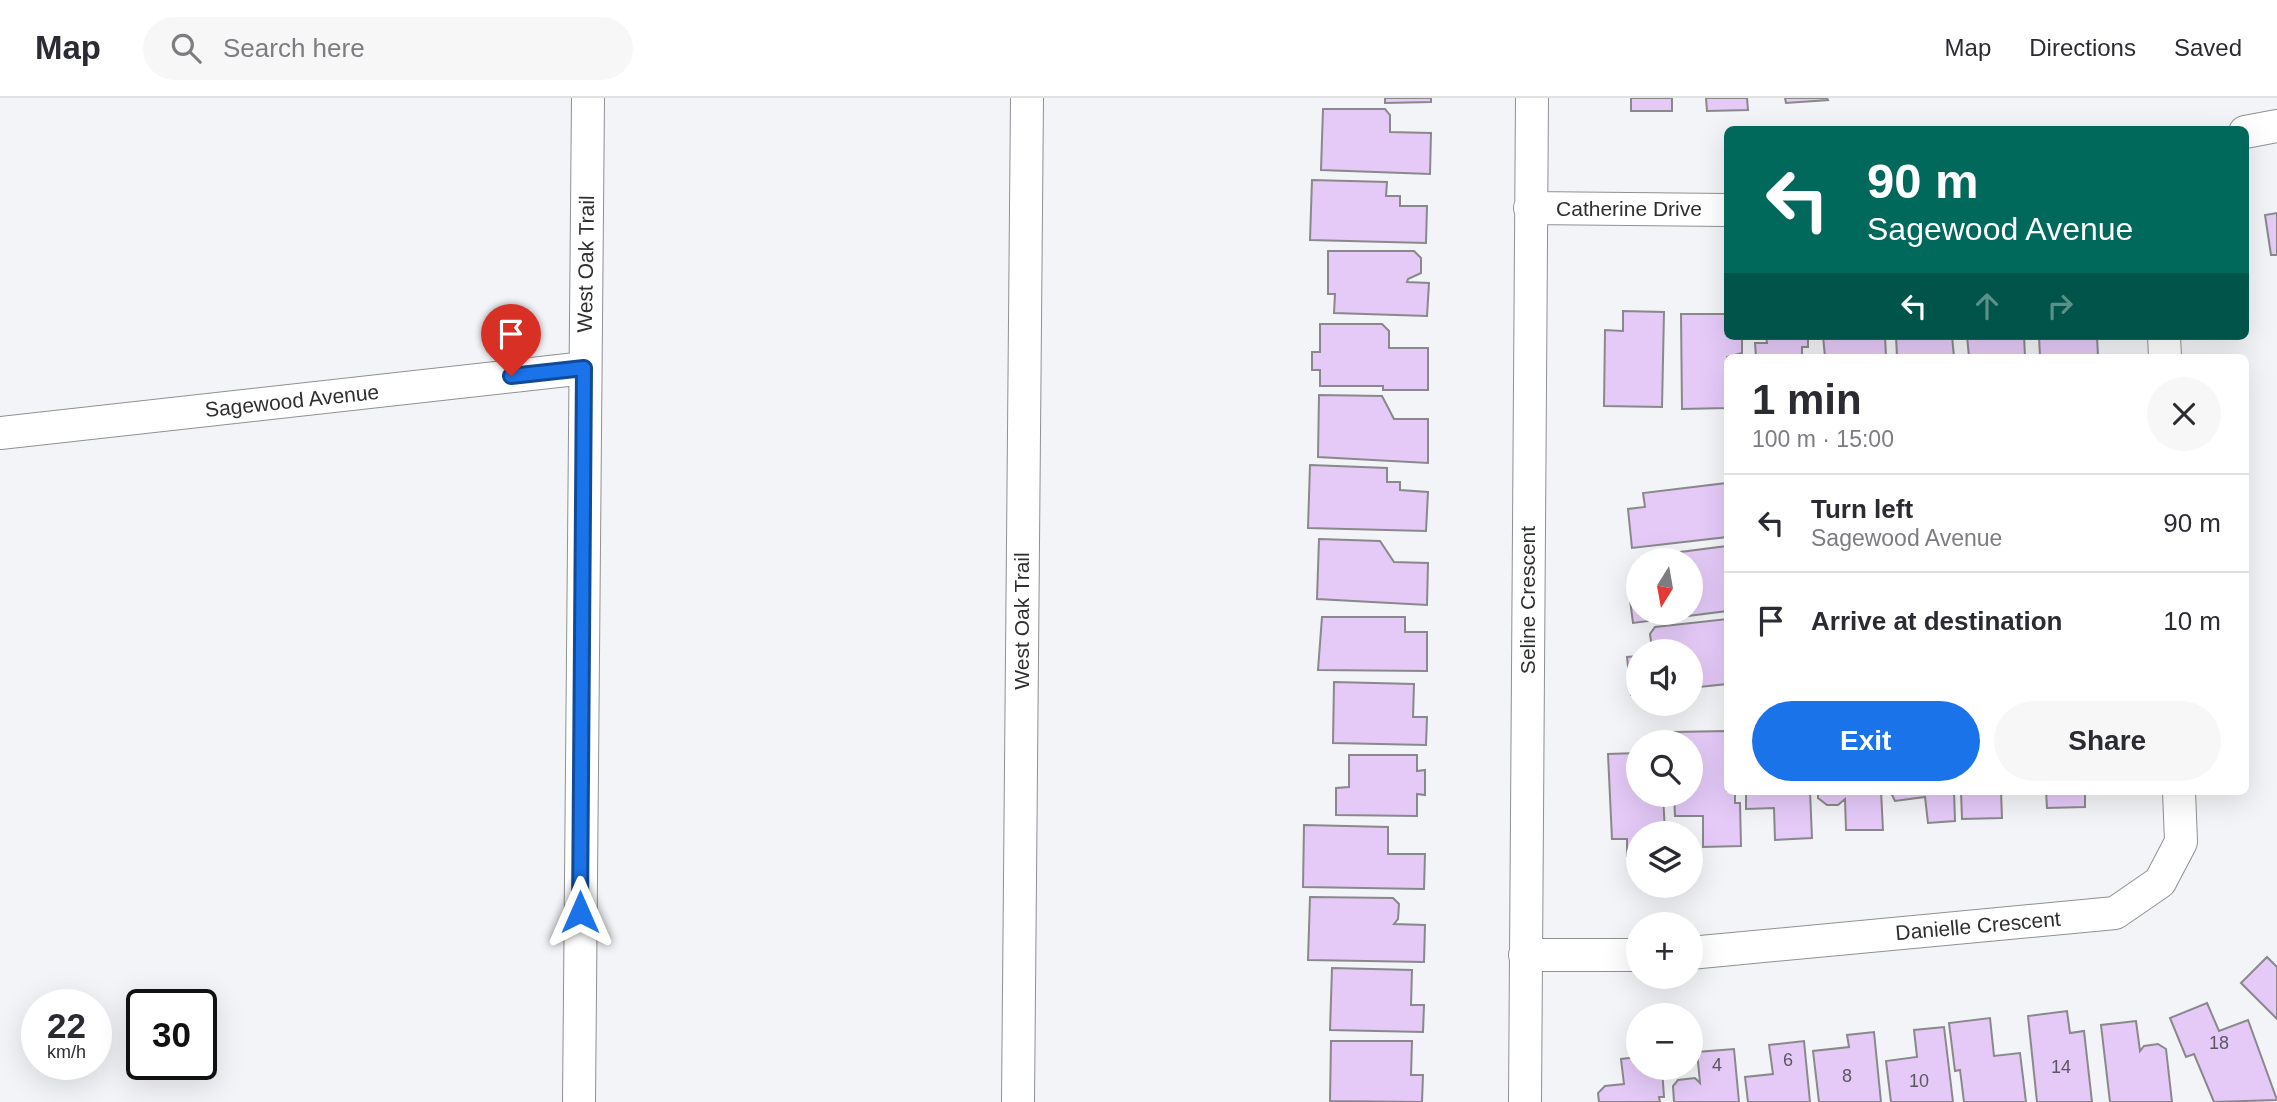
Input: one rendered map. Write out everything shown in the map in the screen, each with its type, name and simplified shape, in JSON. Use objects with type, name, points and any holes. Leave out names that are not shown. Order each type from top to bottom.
[{"type":"street","name":"West Oak Trail","points":[[579,1102],[588,98]]},
{"type":"street","name":"West Oak Trail","points":[[1018,1102],[1027,98]]},
{"type":"street","name":"Seline Crescent","points":[[1525,1102],[1532,98]]},
{"type":"street","points":[[2249,131],[2277,126]]},
{"type":"street","name":"Catherine Drive","points":[[1530,208],[1724,210]]},
{"type":"street","name":"Sagewood Avenue","points":[[0,433],[584,368]]},
{"type":"street","name":"Danielle Crescent","points":[[1703,952],[2115,913],[2161,882],[2181,842],[2179,795]]},
{"type":"street","points":[[1525,955],[1626,955]]},
{"type":"building","points":[[1385,98],[1431,98],[1431,102],[1385,103]]},
{"type":"building","points":[[1631,98],[1672,98],[1672,111],[1631,111]]},
{"type":"building","points":[[1706,98],[1747,98],[1748,110],[1707,111]]},
{"type":"building","points":[[1785,98],[1827,98],[1828,100],[1786,103]]},
{"type":"building","points":[[1323,109],[1385,109],[1390,115],[1390,132],[1431,133],[1430,174],[1321,170]]},
{"type":"building","points":[[1312,180],[1387,182],[1386,196],[1400,196],[1400,206],[1427,206],[1426,243],[1310,240]]},
{"type":"building","points":[[2277,213],[2277,255],[2271,255],[2265,215]]},
{"type":"building","points":[[1328,251],[1414,251],[1421,258],[1421,273],[1407,282],[1429,283],[1427,316],[1334,313],[1335,294],[1328,294]]},
{"type":"building","points":[[1623,311],[1664,312],[1662,407],[1604,406],[1605,330],[1623,331]]},
{"type":"building","points":[[1681,314],[1724,314],[1724,340],[1742,340],[1742,353],[1724,354],[1724,408],[1682,409]]},
{"type":"building","points":[[1320,324],[1382,324],[1389,331],[1389,348],[1428,348],[1428,390],[1383,390],[1383,386],[1320,386],[1320,370],[1312,370],[1312,352],[1320,352]]},
{"type":"building","points":[[1767,340],[1808,340],[1808,347],[1802,347],[1802,354],[1756,354],[1755,343],[1767,343]]},
{"type":"building","points":[[1823,340],[1885,340],[1886,354],[1825,354]]},
{"type":"building","points":[[1896,340],[1952,340],[1954,354],[1897,354]]},
{"type":"building","points":[[1967,340],[2024,340],[2025,354],[1969,354]]},
{"type":"building","points":[[2039,340],[2097,340],[2098,354],[2040,354]]},
{"type":"building","points":[[1319,395],[1382,396],[1394,419],[1428,419],[1428,463],[1318,457]]},
{"type":"building","points":[[1310,465],[1387,468],[1387,482],[1400,482],[1400,490],[1428,492],[1426,531],[1308,528]]},
{"type":"building","points":[[1724,483],[1724,537],[1632,548],[1628,509],[1645,507],[1643,493]]},
{"type":"building","points":[[1319,539],[1380,541],[1394,562],[1428,563],[1427,605],[1317,599]]},
{"type":"building","points":[[1724,546],[1724,611],[1703,614],[1703,549]]},
{"type":"building","points":[[1322,617],[1405,617],[1405,632],[1427,632],[1427,671],[1318,670]]},
{"type":"building","points":[[1724,619],[1724,684],[1703,687],[1703,639],[1651,639],[1650,634],[1655,627],[1703,625],[1703,622]]},
{"type":"building","points":[[1334,682],[1414,684],[1413,717],[1427,717],[1426,745],[1333,743]]},
{"type":"building","points":[[1703,731],[1724,731],[1724,795],[1735,795],[1735,803],[1740,803],[1741,846],[1703,847],[1703,816],[1675,816],[1675,807],[1703,807]]},
{"type":"building","points":[[1626,753],[1626,807],[1664,807],[1664,821],[1626,821],[1626,839],[1612,839],[1608,754]]},
{"type":"building","points":[[1349,755],[1417,755],[1417,771],[1425,770],[1425,795],[1417,794],[1417,816],[1336,815],[1336,788],[1349,787]]},
{"type":"building","points":[[1746,795],[1810,795],[1812,838],[1775,840],[1774,808],[1746,809]]},
{"type":"building","points":[[1818,795],[1881,795],[1883,830],[1846,830],[1845,799],[1838,805],[1827,805]]},
{"type":"building","points":[[1892,795],[1954,795],[1955,821],[1928,823],[1925,797],[1895,801]]},
{"type":"building","points":[[1961,795],[2001,795],[2002,818],[1962,819]]},
{"type":"building","points":[[2046,795],[2085,795],[2085,807],[2047,808]]},
{"type":"building","points":[[1304,825],[1388,827],[1388,854],[1425,854],[1424,889],[1303,887]]},
{"type":"building","points":[[1310,897],[1393,898],[1399,904],[1398,919],[1394,924],[1425,925],[1424,962],[1308,960]]},
{"type":"building","points":[[2267,957],[2277,967],[2277,1019],[2241,983]]},
{"type":"building","points":[[1332,968],[1412,970],[1411,1005],[1424,1005],[1423,1032],[1330,1030]]},
{"type":"building","points":[[2207,1003],[2219,1031],[2248,1020],[2277,1100],[2214,1102],[2194,1054],[2186,1057],[2170,1018]]},
{"type":"building","points":[[2067,1011],[2070,1033],[2084,1031],[2092,1102],[2037,1102],[2028,1016]]},
{"type":"building","points":[[1990,1018],[1994,1056],[2020,1053],[2026,1102],[1964,1102],[1960,1070],[1955,1071],[1949,1023]]},
{"type":"building","points":[[2136,1021],[2140,1051],[2144,1046],[2158,1044],[2166,1049],[2172,1102],[2110,1102],[2101,1025]]},
{"type":"building","points":[[1944,1027],[1953,1102],[1891,1102],[1886,1061],[1917,1057],[1914,1030]]},
{"type":"building","points":[[1874,1032],[1881,1102],[1819,1102],[1813,1051],[1849,1047],[1847,1035]]},
{"type":"building","points":[[1331,1041],[1412,1041],[1411,1075],[1423,1075],[1422,1102],[1330,1101]]},
{"type":"building","points":[[1804,1041],[1810,1102],[1748,1102],[1745,1077],[1773,1074],[1769,1045]]},
{"type":"building","points":[[1734,1049],[1739,1102],[1674,1102],[1673,1086],[1678,1080],[1697,1080],[1700,1083],[1700,1080],[1703,1080],[1703,1052]]},
{"type":"building","points":[[1626,1058],[1626,1080],[1663,1080],[1664,1097],[1659,1097],[1660,1102],[1599,1102],[1598,1093],[1605,1086],[1624,1084],[1621,1059]]},
{"type":"route","points":[[511,376],[584,368],[580,912]]}]
